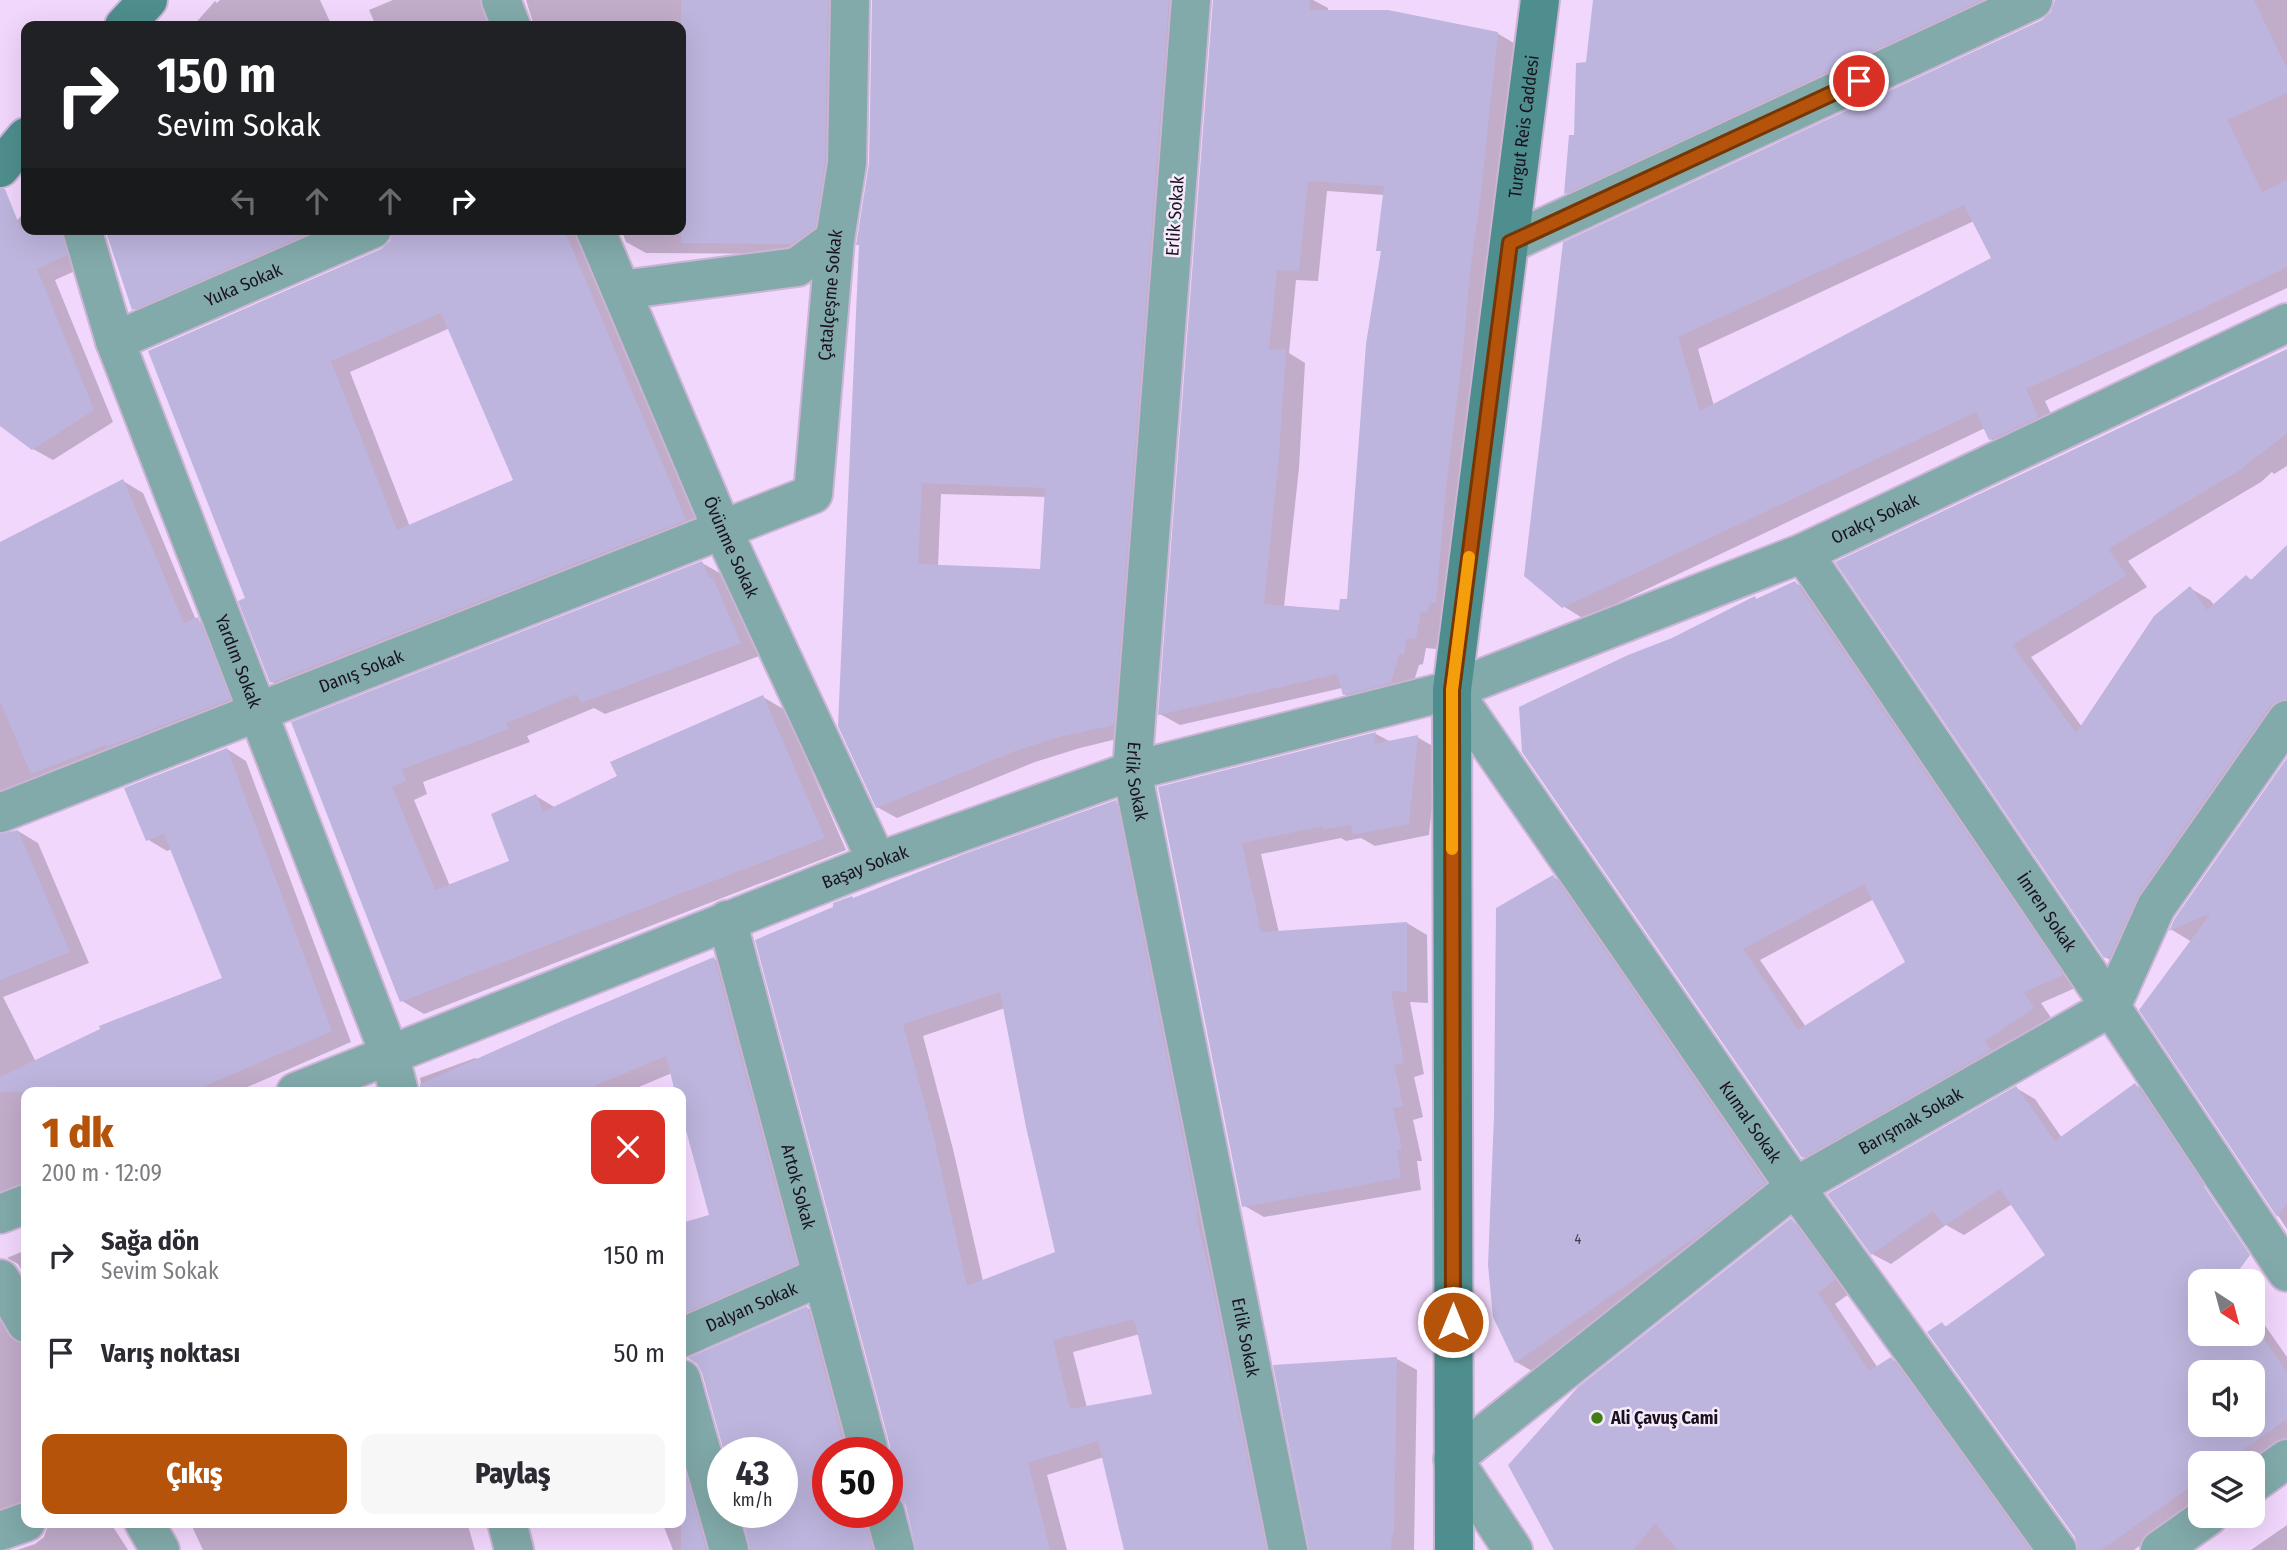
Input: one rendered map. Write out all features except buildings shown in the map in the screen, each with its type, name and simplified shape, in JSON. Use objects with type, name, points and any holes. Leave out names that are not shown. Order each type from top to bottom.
[{"type":"main road","points":[[129,21],[148,0]]},
{"type":"main road","name":"Turgut Reis Caddesi","points":[[1454,1550],[1452,690],[1539,0]]},
{"type":"main road","points":[[0,168],[21,143]]},
{"type":"street","points":[[501,0],[509,21]]},
{"type":"street","name":"Çatalçeşme Sokak","points":[[722,529],[813,494],[835,239],[847,163],[850,0]]},
{"type":"street","name":"Erlik Sokak","points":[[1191,0],[1132,771],[1288,1550]]},
{"type":"street","points":[[1510,243],[2033,0]]},
{"type":"street","name":"Yardım Sokak","points":[[84,235],[115,341],[389,1054],[397,1087]]},
{"type":"street","name":"Yuka Sokak","points":[[115,341],[358,235]]},
{"type":"street","name":"Övünme Sokak","points":[[598,235],[722,529],[877,862]]},
{"type":"street","points":[[621,290],[797,267],[835,239]]},
{"type":"street","name":"Orakçı Sokak","points":[[1452,690],[1803,553],[2287,323]]},
{"type":"street","name":"Danış Sokak","points":[[2,806],[258,712],[722,529]]},
{"type":"street","name":"İmren Sokak","points":[[1803,553],[2284,1259]]},
{"type":"street","name":"Başay Sokak","points":[[308,1087],[877,862],[1132,771],[1452,690]]},
{"type":"street","name":"Kumal Sokak","points":[[1452,690],[1795,1187],[2057,1550]]},
{"type":"street","points":[[2111,1007],[2156,907],[2287,720]]},
{"type":"street","name":"Artok Sokak","points":[[727,920],[865,1437]]},
{"type":"street","name":"Barışmak Sokak","points":[[1453,1459],[1795,1187],[2111,1007]]},
{"type":"street","points":[[0,1214],[21,1205]]},
{"type":"street","name":"Dalyan Sokak","points":[[686,1336],[822,1276]]},
{"type":"street","points":[[0,1279],[21,1315]]},
{"type":"street","points":[[686,1397],[729,1550]]},
{"type":"street","points":[[1453,1459],[1513,1550]]},
{"type":"street","points":[[2265,1475],[2287,1459]]},
{"type":"street","points":[[0,1531],[21,1524]]},
{"type":"street","points":[[147,1528],[160,1550]]},
{"type":"street","points":[[508,1528],[514,1550]]},
{"type":"street","points":[[889,1528],[895,1550]]},
{"type":"street","points":[[2161,1550],[2191,1528]]},
{"type":"slow traffic","points":[[1452,849],[1452,690],[1469,557]]},
{"type":"place","name":"Ali Çavuş Cami","points":[[1597,1418]]},
{"type":"route","points":[[1453,1322],[1452,690],[1510,243],[1859,81]]}]
